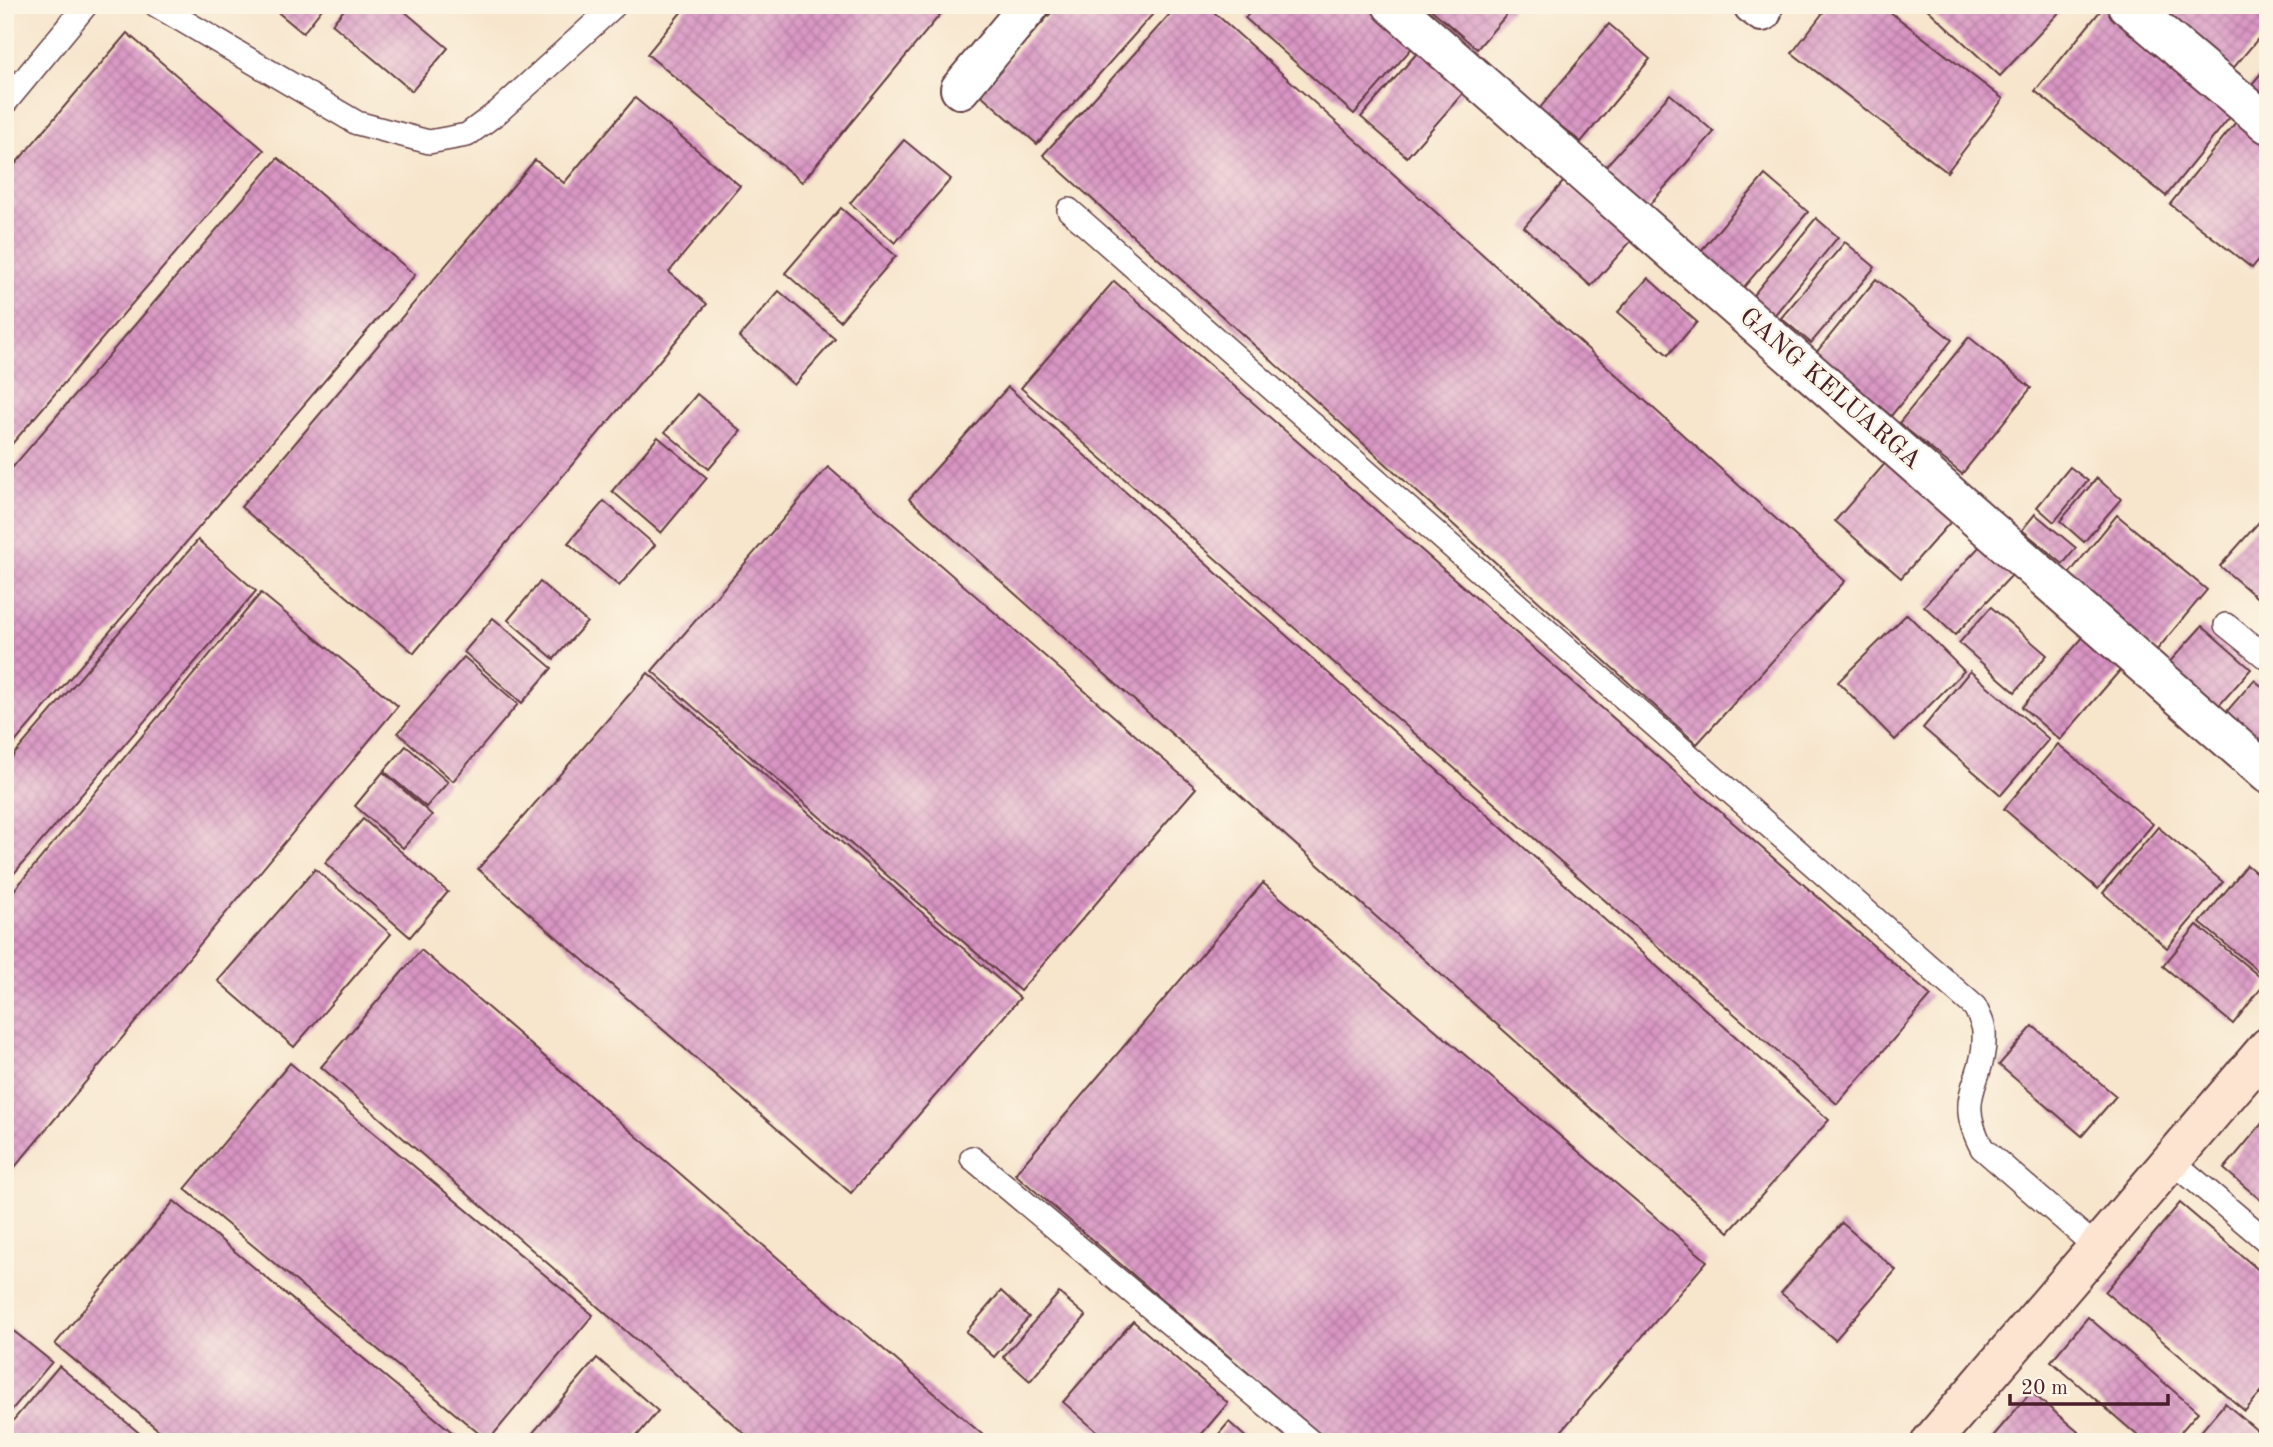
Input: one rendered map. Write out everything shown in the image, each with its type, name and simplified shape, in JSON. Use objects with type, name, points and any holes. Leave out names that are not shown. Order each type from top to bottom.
[{"type":"street","points":[[960,89],[1030,5]]},
{"type":"street","name":"GANG KELUARGA","points":[[1392,5],[2268,774]]},
{"type":"street","points":[[2127,5],[2268,124]]},
{"type":"street","points":[[1931,1442],[2268,1047]]},
{"type":"lane","points":[[5,103],[86,5]]},
{"type":"lane","points":[[156,5],[357,123],[429,142],[467,135],[498,112],[615,5]]},
{"type":"lane","points":[[1069,211],[1975,1007],[1984,1031],[1981,1059],[1968,1102],[1971,1128],[1982,1148],[2097,1248]]},
{"type":"lane","points":[[2226,625],[2268,659]]},
{"type":"lane","points":[[972,1158],[1311,1442]]},
{"type":"lane","points":[[2171,1160],[2268,1242]]},
{"type":"building","points":[[269,5],[325,5],[303,33]]},
{"type":"building","points":[[348,5],[397,5],[448,48],[412,91],[332,24]]},
{"type":"building","points":[[687,5],[948,5],[802,182],[647,54]]},
{"type":"building","points":[[1058,5],[1161,5],[1037,144],[979,93]]},
{"type":"building","points":[[1178,5],[1206,5],[1845,581],[1697,744],[1043,155]]},
{"type":"building","points":[[1257,5],[1377,5],[1418,41],[1354,114],[1245,18]]},
{"type":"building","points":[[1426,5],[1515,5],[1477,49]]},
{"type":"building","points":[[1829,5],[1881,5],[2003,99],[1947,172],[1792,53]]},
{"type":"building","points":[[1923,5],[2066,5],[2000,76]]},
{"type":"building","points":[[2105,5],[2235,111],[2166,196],[2035,91]]},
{"type":"building","points":[[2165,5],[2268,5],[2268,27],[2225,78],[2155,18]]},
{"type":"building","points":[[1609,24],[1650,59],[1581,142],[1539,109]]},
{"type":"building","points":[[127,33],[264,150],[5,452],[5,176]]},
{"type":"building","points":[[1425,44],[1471,84],[1407,157],[1361,117]]},
{"type":"building","points":[[2268,65],[2268,108],[2247,90]]},
{"type":"building","points":[[1670,94],[1714,132],[1642,213],[1598,175]]},
{"type":"building","points":[[635,98],[740,186],[669,272],[707,304],[414,653],[241,507],[535,160],[564,183]]},
{"type":"building","points":[[2236,122],[2268,147],[2268,248],[2252,268],[2170,204]]},
{"type":"building","points":[[904,140],[951,179],[895,243],[850,203]]},
{"type":"building","points":[[278,158],[415,275],[5,754],[5,476]]},
{"type":"building","points":[[1765,175],[1808,212],[1743,288],[1700,252]]},
{"type":"building","points":[[1564,181],[1632,240],[1591,286],[1524,227]]},
{"type":"building","points":[[841,208],[896,256],[840,321],[785,273]]},
{"type":"building","points":[[1816,218],[1838,237],[1773,317],[1751,298]]},
{"type":"building","points":[[1845,242],[1875,267],[1811,343],[1781,318]]},
{"type":"building","points":[[1648,278],[1697,322],[1668,355],[1618,312]]},
{"type":"building","points":[[1876,279],[1952,340],[1891,416],[1815,354]]},
{"type":"building","points":[[1114,281],[1931,996],[1837,1104],[1021,388]]},
{"type":"building","points":[[779,291],[835,339],[794,385],[739,337]]},
{"type":"building","points":[[1969,337],[2031,388],[1962,474],[1899,423]]},
{"type":"building","points":[[1008,387],[1829,1120],[1729,1232],[909,499]]},
{"type":"building","points":[[697,394],[741,431],[709,469],[665,432]]},
{"type":"building","points":[[658,437],[707,478],[661,533],[612,491]]},
{"type":"building","points":[[1888,460],[1954,518],[1901,578],[1835,521]]},
{"type":"building","points":[[828,467],[1196,788],[1020,991],[652,671]]},
{"type":"building","points":[[2070,467],[2088,481],[2054,522],[2037,507]]},
{"type":"building","points":[[2097,478],[2121,499],[2084,542],[2060,521]]},
{"type":"building","points":[[604,501],[655,545],[619,586],[568,543]]},
{"type":"building","points":[[2035,514],[2076,548],[2063,564],[2022,530]]},
{"type":"building","points":[[2117,515],[2207,590],[2156,651],[2067,576]]},
{"type":"building","points":[[2259,522],[2268,529],[2268,607],[2220,566]]},
{"type":"building","points":[[198,540],[256,591],[5,884],[5,765]]},
{"type":"building","points":[[1982,544],[2013,574],[1955,635],[1924,606]]},
{"type":"building","points":[[540,582],[587,622],[554,659],[508,620]]},
{"type":"building","points":[[261,593],[398,706],[5,1179],[5,901]]},
{"type":"building","points":[[1991,607],[2047,655],[2015,692],[1959,643]]},
{"type":"building","points":[[1907,614],[1964,671],[1895,740],[1838,682]]},
{"type":"building","points":[[493,618],[552,668],[522,703],[464,652]]},
{"type":"building","points":[[2202,626],[2251,669],[2215,710],[2166,666]]},
{"type":"building","points":[[2085,635],[2122,668],[2060,740],[2022,707]]},
{"type":"building","points":[[464,657],[518,704],[453,781],[398,733]]},
{"type":"building","points":[[1970,671],[2049,739],[2001,795],[1923,728]]},
{"type":"building","points":[[648,673],[1020,998],[851,1193],[478,869]]},
{"type":"building","points":[[2254,680],[2268,691],[2268,759],[2221,718]]},
{"type":"building","points":[[2058,744],[2153,824],[2098,889],[2004,809]]},
{"type":"building","points":[[406,746],[448,782],[426,807],[384,771]]},
{"type":"building","points":[[383,772],[432,815],[403,848],[355,806]]},
{"type":"building","points":[[363,819],[448,892],[410,937],[325,863]]},
{"type":"building","points":[[2158,827],[2223,882],[2167,948],[2103,893]]},
{"type":"building","points":[[2247,865],[2268,883],[2268,979],[2200,923]]},
{"type":"building","points":[[315,869],[391,934],[294,1047],[218,981]]},
{"type":"building","points":[[1263,883],[1707,1261],[1552,1442],[1329,1442],[1015,1174]]},
{"type":"building","points":[[2197,925],[2266,982],[2233,1024],[2163,966]]},
{"type":"building","points":[[421,950],[991,1442],[754,1442],[321,1067]]},
{"type":"building","points":[[2033,1026],[2116,1096],[2082,1136],[1999,1065]]},
{"type":"building","points":[[290,1063],[593,1315],[488,1441],[185,1189]]},
{"type":"building","points":[[2264,1121],[2268,1124],[2268,1196],[2263,1202],[2224,1169]]},
{"type":"building","points":[[174,1201],[464,1442],[173,1442],[55,1344]]},
{"type":"building","points":[[2180,1203],[2268,1278],[2268,1384],[2245,1411],[2105,1292]]},
{"type":"building","points":[[1842,1223],[1896,1270],[1835,1340],[1781,1293]]},
{"type":"building","points":[[1001,1291],[1029,1317],[994,1357],[966,1332]]},
{"type":"building","points":[[1059,1293],[1086,1316],[1030,1381],[1003,1357]]},
{"type":"building","points":[[2088,1317],[2198,1412],[2172,1442],[2145,1442],[2051,1361]]},
{"type":"building","points":[[1133,1321],[1228,1403],[1195,1442],[1109,1442],[1063,1402]]},
{"type":"building","points":[[5,1324],[52,1362],[5,1418]]},
{"type":"building","points":[[597,1358],[658,1411],[632,1442],[525,1442]]},
{"type":"building","points":[[59,1366],[150,1442],[5,1442],[5,1430]]},
{"type":"building","points":[[2031,1392],[2090,1442],[1988,1442]]},
{"type":"building","points":[[2225,1403],[2268,1440],[2268,1442],[2192,1442]]},
{"type":"building","points":[[1229,1422],[1251,1442],[1212,1442]]}]
